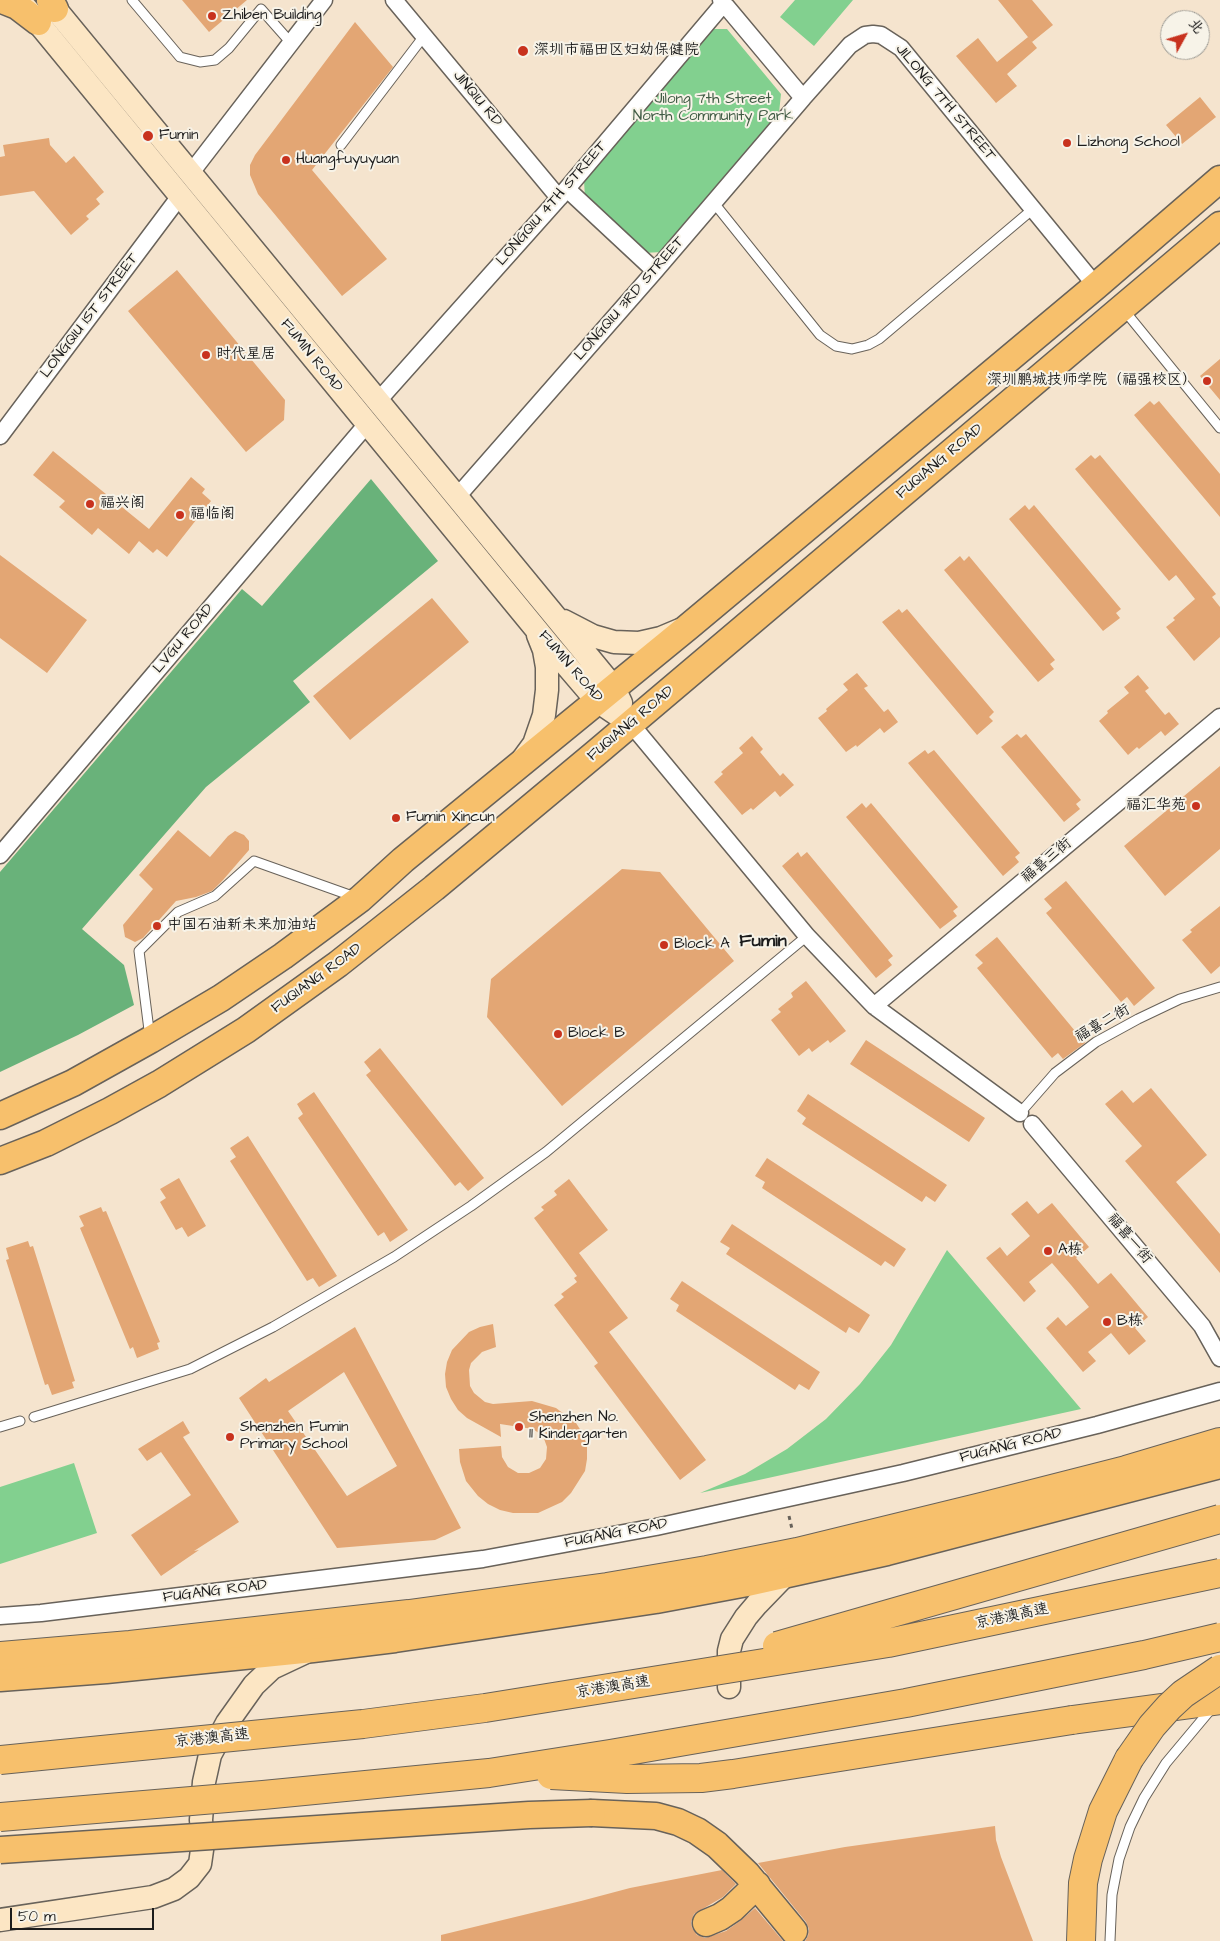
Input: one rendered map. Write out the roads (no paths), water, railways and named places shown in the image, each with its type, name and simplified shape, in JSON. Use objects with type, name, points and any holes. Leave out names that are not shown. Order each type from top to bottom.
[{"type":"highway","points":[[0,1656],[130,1645],[409,1614],[607,1587],[706,1570],[797,1552],[981,1507],[1126,1470],[1220,1442]]},
{"type":"highway","points":[[638,1684],[701,1664],[783,1644],[1220,1519]]},
{"type":"highway","name":"京港澳高速","points":[[0,1760],[363,1724],[485,1708],[888,1643],[1220,1573]]},
{"type":"highway","points":[[0,1817],[282,1794],[489,1773],[906,1703],[1144,1655],[1220,1637]]},
{"type":"highway","points":[[1081,1941],[1083,1890],[1088,1859],[1103,1811],[1129,1759],[1152,1726],[1169,1706],[1220,1669]]},
{"type":"highway","points":[[489,1773],[627,1779],[701,1778],[1072,1720],[1220,1700]]},
{"type":"main road","points":[[2,0],[17,6],[47,8]]},
{"type":"main road","name":"FUMIN ROAD","points":[[20,0],[47,8],[190,174],[551,612],[605,694]]},
{"type":"main road","name":"FUMIN ROAD","points":[[47,8],[180,196],[530,621],[605,694],[631,724]]},
{"type":"main road","points":[[0,1116],[73,1083],[221,998],[283,956],[360,899],[403,860],[688,627],[1096,286],[1220,179]]},
{"type":"main road","name":"FUQIANG ROAD","points":[[0,1161],[46,1143],[110,1112],[192,1065],[254,1025],[338,964],[631,724],[1220,225]]},
{"type":"main road","points":[[551,612],[575,628],[614,642],[639,643],[661,638],[688,627]]},
{"type":"main road","points":[[520,764],[534,744],[544,715],[547,690],[544,650],[530,621]]},
{"type":"main road","points":[[0,1678],[106,1670],[313,1649],[395,1639],[656,1600],[887,1552],[1220,1465]]},
{"type":"main road","points":[[729,1688],[729,1651],[732,1639],[746,1617],[786,1574]]},
{"type":"main road","points":[[0,1920],[153,1896],[174,1889],[189,1878],[200,1864],[203,1842],[201,1820],[204,1782],[210,1755],[227,1723],[254,1685],[272,1668],[313,1649]]},
{"type":"main road","points":[[0,1850],[519,1816],[592,1813],[656,1816],[678,1822],[697,1831],[717,1845],[757,1885],[794,1931]]},
{"type":"main road","points":[[706,1923],[732,1909],[757,1885]]},
{"type":"street","points":[[190,174],[324,0]]},
{"type":"street","name":"JINQIU RD","points":[[394,0],[563,193],[655,271]]},
{"type":"street","points":[[723,1],[802,98]]},
{"type":"street","name":"LONGQIU 4TH STREET","points":[[377,402],[563,193],[723,1]]},
{"type":"street","name":"JILONG 7TH STREET","points":[[802,98],[864,35],[873,34],[881,36],[901,48],[912,59],[1096,286]]},
{"type":"street","name":"LONGQIU 3RD STREET","points":[[456,498],[714,203],[802,98]]},
{"type":"street","name":"LONGQIU 1ST STREET","points":[[0,436],[180,196]]},
{"type":"street","name":"LVGU ROAD","points":[[0,855],[367,424]]},
{"type":"street","name":"福喜三街","points":[[874,1006],[1220,717]]},
{"type":"street","points":[[631,724],[807,936],[874,1006],[1020,1113]]},
{"type":"street","name":"福喜一街","points":[[1032,1124],[1202,1326],[1220,1358]]},
{"type":"street","name":"FUGANG ROAD","points":[[0,1616],[57,1611],[492,1558],[656,1527],[903,1473],[1097,1425],[1220,1391]]},
{"type":"lane","points":[[132,0],[180,56],[200,62],[215,60],[229,48],[261,9],[291,43]]},
{"type":"lane","points":[[342,145],[424,36]]},
{"type":"lane","points":[[714,203],[820,335],[836,346],[852,349],[868,345],[879,339],[1033,209]]},
{"type":"lane","points":[[1122,308],[1220,428]]},
{"type":"lane","points":[[150,1040],[139,951],[178,912],[215,896],[254,861],[360,899]]},
{"type":"lane","points":[[34,1417],[190,1369],[289,1318],[394,1257],[471,1206],[554,1146],[807,936]]},
{"type":"lane","name":"福喜二街","points":[[1020,1113],[1055,1072],[1096,1042],[1180,999],[1220,987]]},
{"type":"lane","points":[[0,1427],[20,1421]]},
{"type":"lane","points":[[1110,1941],[1112,1895],[1119,1860],[1130,1827],[1144,1798],[1166,1764],[1200,1720],[1220,1700]]},
{"type":"place","name":"Zhiben Building","points":[[212,16]]},
{"type":"place","name":"深圳市福田区妇幼保健院","points":[[523,51]]},
{"type":"place","name":"Fumin","points":[[148,136]]},
{"type":"place","name":"Lizhong School","points":[[1067,143]]},
{"type":"place","name":"Huangfuyuyuan","points":[[286,160]]},
{"type":"place","name":"时代星居","points":[[206,355]]},
{"type":"place","name":"深圳鹏城技师学院（福强校区）","points":[[1207,381]]},
{"type":"place","name":"福兴阁","points":[[90,504]]},
{"type":"place","name":"福临阁","points":[[180,515]]},
{"type":"place","name":"福汇华苑","points":[[1196,806]]},
{"type":"place","name":"Fumin Xincun","points":[[396,818]]},
{"type":"place","name":"中国石油新未来加油站","points":[[157,926]]},
{"type":"place","name":"Block A","points":[[664,945]]},
{"type":"place","name":"Block B","points":[[558,1034]]},
{"type":"place","name":"A栋","points":[[1048,1251]]},
{"type":"place","name":"B栋","points":[[1107,1322]]},
{"type":"place","name":"Shenzhen No. 11 Kindergarten","points":[[519,1427]]},
{"type":"place","name":"Shenzhen Fumin Primary School","points":[[230,1437]]},
{"type":"district","name":"Fumin","points":[[763,942]]},
{"type":"park label","name":"Jilong 7th Street North Community Park","points":[[713,108]]}]
